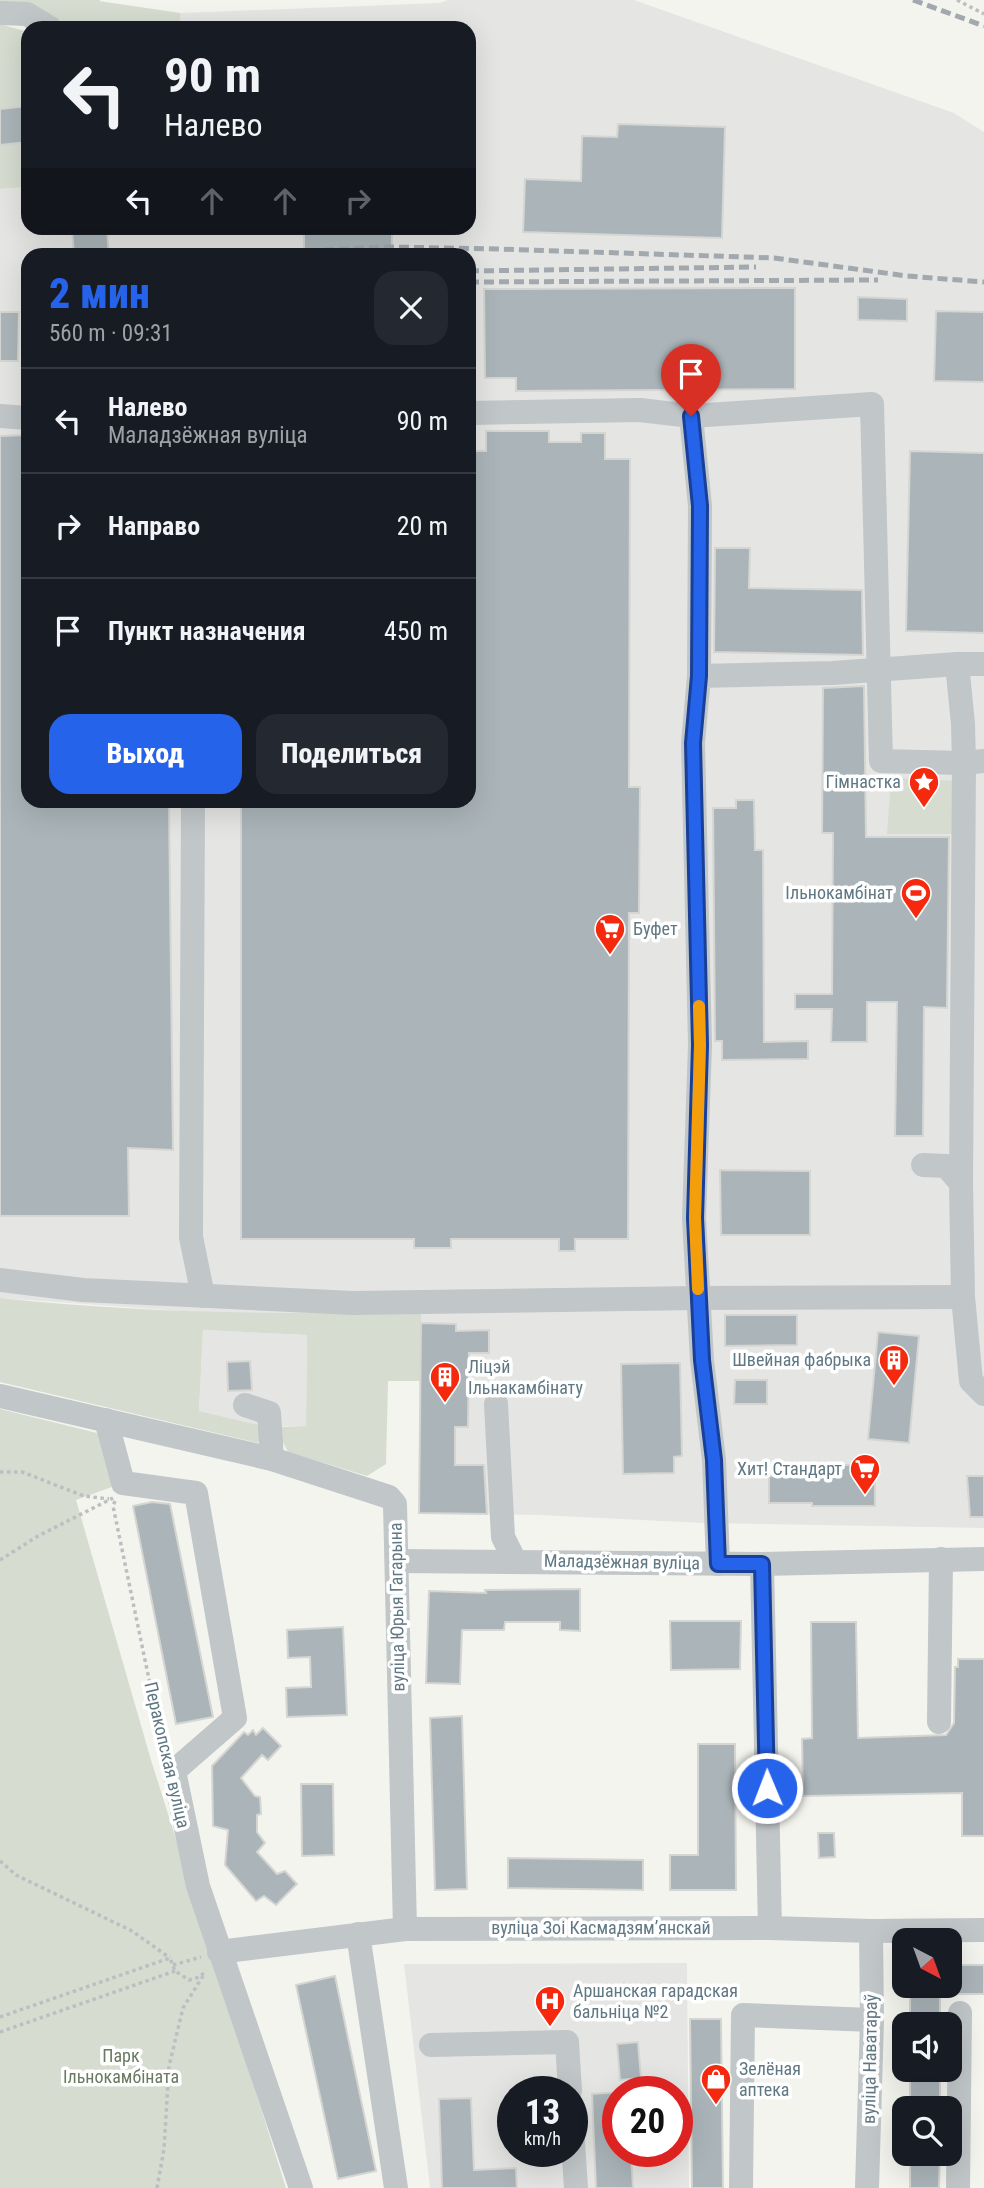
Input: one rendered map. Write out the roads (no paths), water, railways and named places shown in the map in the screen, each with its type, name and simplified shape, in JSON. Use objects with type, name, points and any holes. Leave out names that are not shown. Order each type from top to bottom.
[{"type":"street","points":[[0,13],[27,14],[38,21]]},
{"type":"street","points":[[476,413],[640,410],[691,416],[872,404],[881,761],[974,762]]},
{"type":"street","points":[[0,416],[21,418]]},
{"type":"street","points":[[691,416],[700,506],[699,676],[693,743],[700,1045],[695,1218],[702,1360],[714,1460],[718,1564]]},
{"type":"street","points":[[699,676],[880,670],[984,663]]},
{"type":"street","points":[[957,664],[963,724],[974,762],[961,1183],[963,1297],[971,1381],[984,1394]]},
{"type":"street","points":[[193,808],[191,1237],[203,1296]]},
{"type":"street","points":[[923,1165],[946,1166],[961,1183]]},
{"type":"street","points":[[0,1280],[83,1290],[354,1303],[698,1297],[963,1297]]},
{"type":"street","points":[[0,1396],[106,1420]]},
{"type":"street","points":[[496,1404],[503,1536],[515,1561]]},
{"type":"street","points":[[245,1405],[269,1413],[272,1459]]},
{"type":"street","name":"вуліца Юрыя Гагарына","points":[[106,1420],[272,1459],[390,1497],[395,1504],[405,1929]]},
{"type":"street","name":"Перакопская вуліца","points":[[106,1420],[117,1492],[196,1493],[235,1718],[174,1771],[190,1854],[219,1951],[301,2188]]},
{"type":"street","points":[[939,1722],[941,1559]]},
{"type":"street","name":"Маладзёжная вуліца","points":[[397,1561],[762,1564],[978,1559]]},
{"type":"street","points":[[762,1564],[770,1928]]},
{"type":"street","name":"вуліца Зоі Касмадзямʼянскай","points":[[219,1951],[405,1929],[984,1930]]},
{"type":"street","name":"вуліца Наватараў","points":[[867,2188],[872,2020],[871,1931]]},
{"type":"street","points":[[358,1934],[396,2188]]},
{"type":"street","points":[[741,2188],[743,2015],[872,2020]]},
{"type":"street","points":[[431,2045],[567,2042],[569,2076]]},
{"type":"street","points":[[958,2188],[959,2082]]},
{"type":"street","points":[[575,2167],[576,2188]]},
{"type":"railway","points":[[913,0],[984,26]]},
{"type":"railway","points":[[369,248],[445,248]]},
{"type":"railway","points":[[476,249],[774,258],[907,276],[984,282]]},
{"type":"railway","points":[[476,271],[756,267]]},
{"type":"railway","points":[[476,282],[878,280]]},
{"type":"place","name":"Гімнастка","points":[[924,809]]},
{"type":"place","name":"Ільнокамбінат","points":[[916,920]]},
{"type":"place","name":"Буфет","points":[[610,956]]},
{"type":"place","name":"Швейная фабрыка","points":[[894,1387]]},
{"type":"place","name":"Ліцэй Ільнакамбінату","points":[[445,1404]]},
{"type":"place","name":"Хит! Стандарт","points":[[865,1496]]},
{"type":"place","name":"Аршанская гарадская бальніца №2","points":[[550,2028]]},
{"type":"place","name":"Зелёная аптека","points":[[716,2106]]},
{"type":"park label","name":"Парк Ільнокамбіната","points":[[121,2066]]}]
